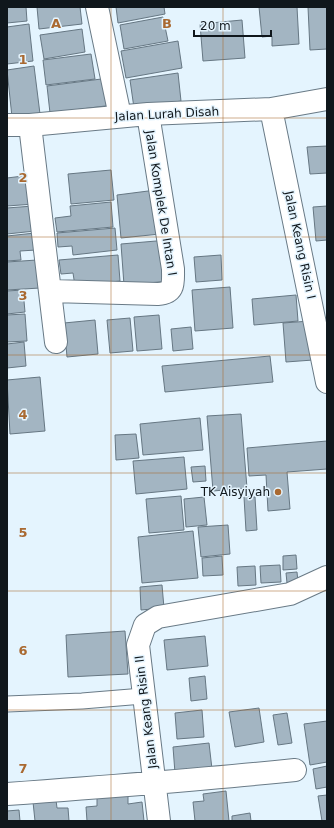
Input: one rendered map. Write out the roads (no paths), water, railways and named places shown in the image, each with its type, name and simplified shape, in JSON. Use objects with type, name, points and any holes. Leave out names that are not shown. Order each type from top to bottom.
[{"type":"street","points":[[97,7],[120,116]]},
{"type":"street","name":"Jalan Lurah Disah","points":[[7,125],[30,125],[148,114],[271,110],[327,99]]},
{"type":"street","name":"Jalan Keang Risin I","points":[[271,110],[327,382]]},
{"type":"street","name":"Jalan Komplek De Intan I","points":[[51,291],[165,294],[172,287],[173,269],[148,114]]},
{"type":"street","points":[[30,125],[56,342]]},
{"type":"street","name":"Jalan Keang Risin II","points":[[160,821],[138,645],[144,625],[158,617],[290,594],[327,578]]},
{"type":"street","points":[[7,794],[128,786],[154,782],[207,779],[295,770]]},
{"type":"lane","points":[[7,704],[82,701],[144,696]]},
{"type":"place","name":"TK Aisyiyah","points":[[278,492]]}]
